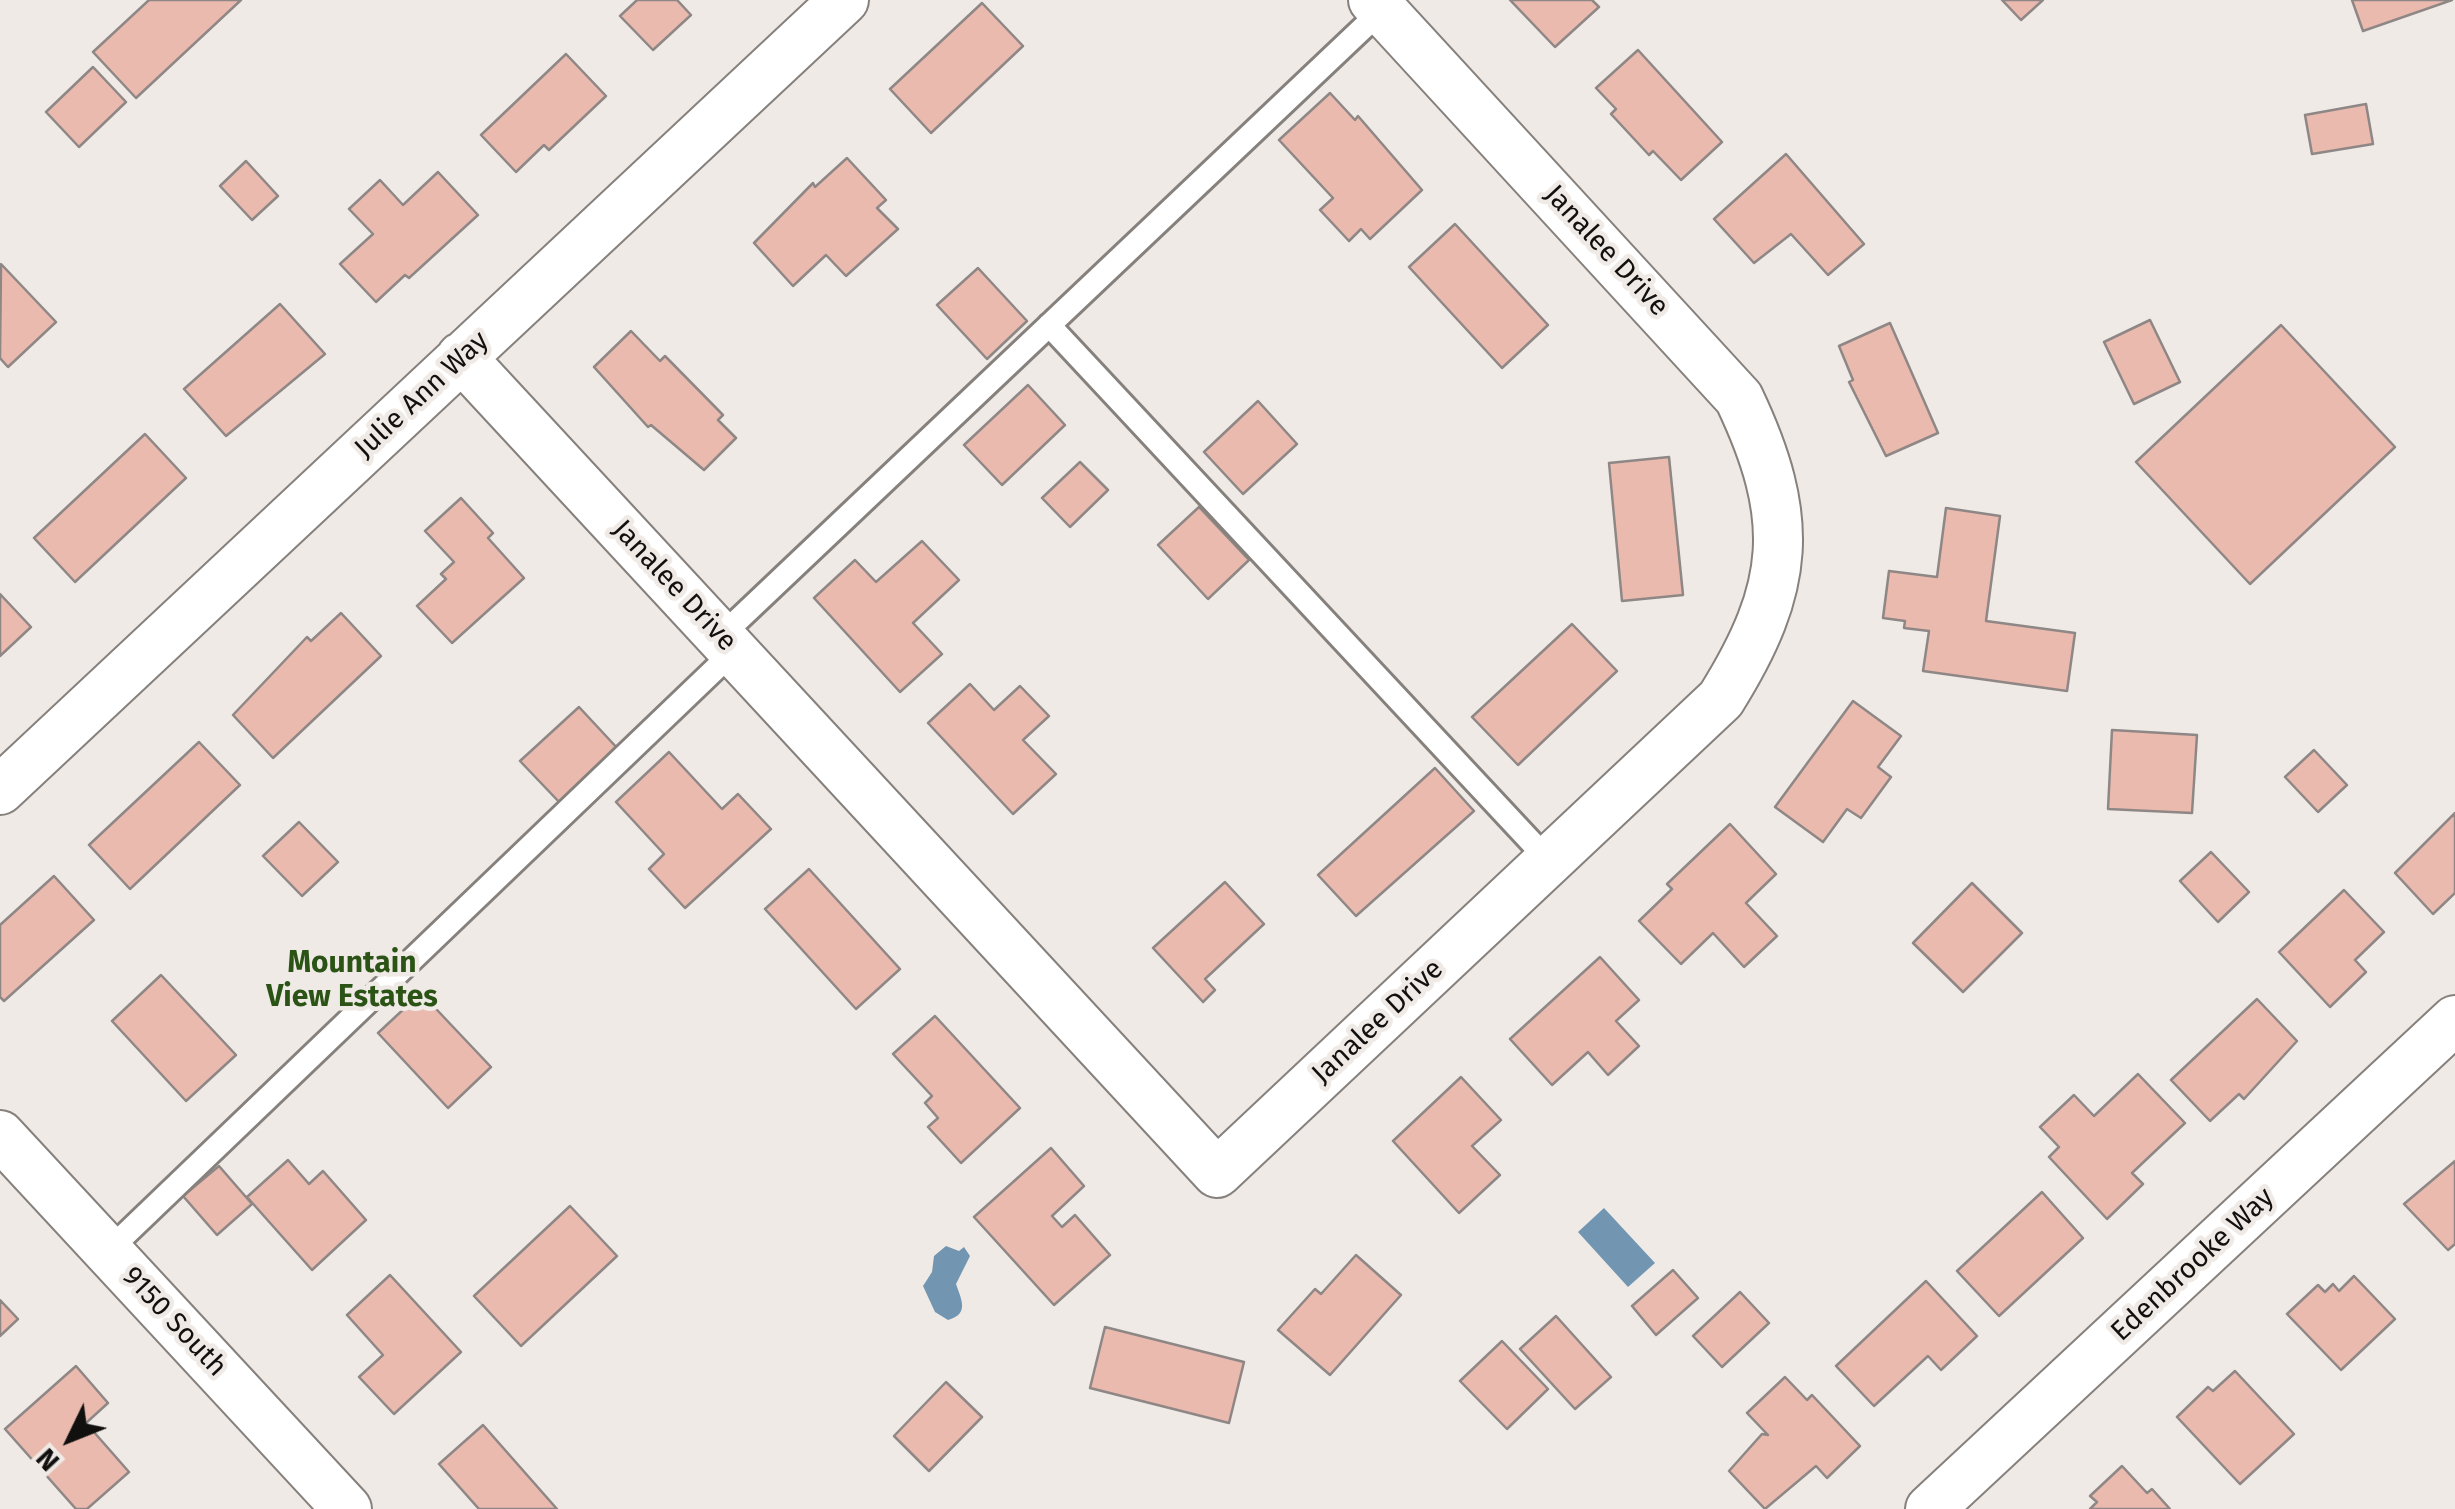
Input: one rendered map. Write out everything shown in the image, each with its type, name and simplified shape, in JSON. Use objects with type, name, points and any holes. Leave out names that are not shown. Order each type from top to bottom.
[{"type":"street","name":"Julie Ann Way","points":[[0,790],[844,0]]},
{"type":"street","name":"Janalee Drive","points":[[462,357],[1216,1172],[1721,699],[1750,653],[1769,608],[1780,554],[1776,504],[1764,452],[1738,398],[1697,348],[1378,5]]},
{"type":"street","name":"Edenbrooke Way","points":[[1930,1509],[2455,1020]]},
{"type":"street","name":"9150 South","points":[[0,1134],[348,1509]]},
{"type":"lane","points":[[108,1251],[1378,5]]},
{"type":"lane","points":[[1049,325],[1550,862]]},
{"type":"water","points":[[1604,1208],[1655,1263],[1628,1287],[1578,1232]]},
{"type":"water","points":[[946,1246],[959,1251],[964,1247],[970,1256],[956,1284],[962,1310],[948,1320],[935,1312],[923,1286],[932,1272],[934,1256]]},
{"type":"building","points":[[149,0],[241,0],[136,98],[93,52]]},
{"type":"building","points":[[637,0],[677,0],[691,15],[653,50],[620,16]]},
{"type":"building","points":[[1510,0],[1592,0],[1599,7],[1555,47]]},
{"type":"building","points":[[2002,0],[2043,0],[2021,20]]},
{"type":"building","points":[[2352,0],[2452,0],[2363,31]]},
{"type":"building","points":[[982,3],[1023,46],[931,133],[890,89]]},
{"type":"building","points":[[1638,50],[1722,142],[1681,180],[1653,151],[1649,155],[1611,114],[1616,109],[1596,88]]},
{"type":"building","points":[[566,54],[606,96],[549,150],[544,145],[516,172],[481,135]]},
{"type":"building","points":[[93,67],[126,102],[79,147],[46,112]]},
{"type":"building","points":[[1330,93],[1355,120],[1358,116],[1422,190],[1370,239],[1361,229],[1349,241],[1320,210],[1333,198],[1279,140]]},
{"type":"building","points":[[2366,104],[2373,144],[2312,154],[2305,115]]},
{"type":"building","points":[[1786,154],[1864,244],[1828,275],[1791,234],[1754,263],[1714,219]]},
{"type":"building","points":[[847,158],[886,200],[877,208],[898,229],[846,276],[826,255],[793,286],[754,243],[813,183],[815,187]]},
{"type":"building","points":[[246,161],[278,196],[252,220],[220,186]]},
{"type":"building","points":[[438,172],[478,215],[409,278],[405,275],[376,302],[340,264],[373,234],[349,209],[380,180],[403,205]]},
{"type":"building","points":[[1455,224],[1548,325],[1502,368],[1409,267]]},
{"type":"building","points":[[1,264],[56,322],[8,367],[0,358]]},
{"type":"building","points":[[978,268],[1027,321],[987,359],[937,305]]},
{"type":"building","points":[[280,304],[325,354],[226,436],[184,389]]},
{"type":"building","points":[[2150,320],[2180,382],[2134,404],[2104,342]]},
{"type":"building","points":[[1890,323],[1938,433],[1886,456],[1849,382],[1853,380],[1839,346]]},
{"type":"building","points":[[2281,325],[2395,447],[2250,584],[2136,462]]},
{"type":"building","points":[[631,331],[660,361],[665,356],[723,415],[718,420],[736,438],[704,470],[651,425],[648,427],[594,367]]},
{"type":"building","points":[[1028,385],[1065,425],[1002,485],[964,445]]},
{"type":"building","points":[[1258,401],[1297,444],[1243,494],[1204,452]]},
{"type":"building","points":[[145,434],[186,478],[75,582],[34,538]]},
{"type":"building","points":[[1669,457],[1683,595],[1622,601],[1609,463]]},
{"type":"building","points":[[1080,462],[1108,490],[1070,527],[1042,498]]},
{"type":"building","points":[[461,498],[493,533],[488,538],[524,578],[452,643],[417,606],[446,579],[441,574],[454,562],[425,531]]},
{"type":"building","points":[[1199,507],[1249,560],[1208,599],[1158,545]]},
{"type":"building","points":[[1946,508],[2000,516],[1986,621],[2075,633],[2067,691],[1923,671],[1929,631],[1904,628],[1905,621],[1883,618],[1889,571],[1937,577]]},
{"type":"building","points":[[922,541],[959,580],[913,623],[942,654],[900,692],[814,598],[855,560],[876,582]]},
{"type":"building","points":[[0,594],[31,627],[0,656]]},
{"type":"building","points":[[341,613],[381,656],[273,758],[233,715],[307,637],[311,641]]},
{"type":"building","points":[[1572,624],[1617,671],[1518,765],[1472,717]]},
{"type":"building","points":[[970,684],[994,710],[1020,686],[1049,716],[1023,740],[1056,774],[1013,814],[928,723]]},
{"type":"building","points":[[1853,701],[1901,736],[1878,767],[1891,777],[1861,818],[1847,809],[1823,842],[1775,807]]},
{"type":"building","points":[[579,707],[619,750],[561,804],[520,761]]},
{"type":"building","points":[[2112,730],[2197,735],[2192,813],[2108,809]]},
{"type":"building","points":[[199,742],[240,785],[130,889],[89,845]]},
{"type":"building","points":[[2314,750],[2347,785],[2318,812],[2285,777]]},
{"type":"building","points":[[669,752],[722,809],[738,794],[771,829],[685,908],[649,869],[664,854],[616,802]]},
{"type":"building","points":[[1435,768],[1474,811],[1356,916],[1318,875]]},
{"type":"building","points":[[2455,813],[2455,893],[2433,914],[2395,873]]},
{"type":"building","points":[[299,822],[338,862],[302,896],[263,856]]},
{"type":"building","points":[[1730,824],[1776,874],[1746,903],[1777,936],[1744,967],[1713,933],[1681,964],[1639,921],[1672,889],[1667,884]]},
{"type":"building","points":[[2211,852],[2249,892],[2218,922],[2180,881]]},
{"type":"building","points":[[809,869],[900,969],[856,1009],[765,909]]},
{"type":"building","points":[[54,876],[94,920],[4,1001],[0,997],[0,925]]},
{"type":"building","points":[[1225,882],[1264,924],[1205,979],[1215,990],[1203,1002],[1153,948]]},
{"type":"building","points":[[1972,883],[2022,933],[1963,992],[1913,943]]},
{"type":"building","points":[[2344,890],[2384,932],[2355,960],[2366,972],[2330,1007],[2279,952]]},
{"type":"building","points":[[1600,957],[1639,1000],[1616,1021],[1639,1046],[1608,1075],[1588,1052],[1552,1085],[1510,1039]]},
{"type":"building","points":[[161,975],[236,1055],[186,1101],[112,1021]]},
{"type":"building","points":[[421,993],[491,1067],[448,1108],[378,1033]]},
{"type":"building","points":[[2257,999],[2297,1041],[2244,1099],[2239,1094],[2210,1121],[2171,1080]]},
{"type":"building","points":[[935,1016],[1020,1108],[961,1163],[928,1127],[938,1118],[925,1103],[932,1096],[893,1054]]},
{"type":"building","points":[[2138,1074],[2185,1123],[2132,1173],[2143,1184],[2107,1219],[2049,1157],[2059,1147],[2040,1127],[2074,1095],[2094,1116]]},
{"type":"building","points":[[1461,1077],[1501,1120],[1472,1146],[1500,1175],[1459,1213],[1393,1141]]},
{"type":"building","points":[[1051,1148],[1084,1186],[1052,1216],[1062,1227],[1075,1215],[1110,1255],[1054,1305],[974,1217]]},
{"type":"building","points":[[288,1160],[309,1184],[323,1171],[366,1220],[312,1270],[247,1197]]},
{"type":"building","points":[[2455,1161],[2455,1244],[2448,1250],[2404,1204]]},
{"type":"building","points":[[219,1166],[252,1204],[217,1235],[183,1196]]},
{"type":"building","points":[[2042,1192],[2083,1238],[1999,1316],[1957,1271]]},
{"type":"building","points":[[570,1206],[617,1256],[521,1346],[474,1296]]},
{"type":"building","points":[[1356,1255],[1401,1295],[1330,1375],[1278,1330],[1315,1289],[1321,1294]]},
{"type":"building","points":[[1673,1270],[1698,1298],[1656,1335],[1632,1306]]},
{"type":"building","points":[[390,1275],[461,1352],[394,1414],[359,1377],[383,1355],[347,1315]]},
{"type":"building","points":[[2354,1276],[2395,1319],[2341,1370],[2287,1314],[2318,1285],[2325,1292],[2333,1284],[2339,1291]]},
{"type":"building","points":[[1926,1281],[1977,1336],[1941,1370],[1928,1356],[1874,1406],[1836,1366]]},
{"type":"building","points":[[1740,1292],[1769,1323],[1722,1367],[1693,1336]]},
{"type":"building","points":[[0,1300],[18,1319],[0,1336]]},
{"type":"building","points":[[1556,1316],[1611,1377],[1575,1409],[1520,1349]]},
{"type":"building","points":[[1105,1327],[1244,1362],[1229,1423],[1090,1388]]},
{"type":"building","points":[[1502,1341],[1548,1389],[1507,1429],[1460,1381]]},
{"type":"building","points":[[76,1366],[108,1403],[86,1423],[129,1472],[87,1509],[76,1509],[5,1429]]},
{"type":"building","points":[[2235,1371],[2294,1434],[2240,1484],[2177,1417],[2208,1387],[2213,1391]]},
{"type":"building","points":[[1785,1377],[1807,1400],[1812,1395],[1860,1446],[1827,1478],[1816,1466],[1765,1509],[1729,1471],[1762,1434],[1768,1435],[1747,1413]]},
{"type":"building","points":[[946,1382],[982,1417],[929,1471],[894,1436]]},
{"type":"building","points":[[483,1425],[557,1509],[479,1509],[439,1464]]},
{"type":"building","points":[[2122,1466],[2147,1493],[2152,1489],[2170,1509],[2090,1509],[2097,1502],[2090,1496]]},
{"type":"district","name":"Mountain View Estates","points":[[352,981]]}]
